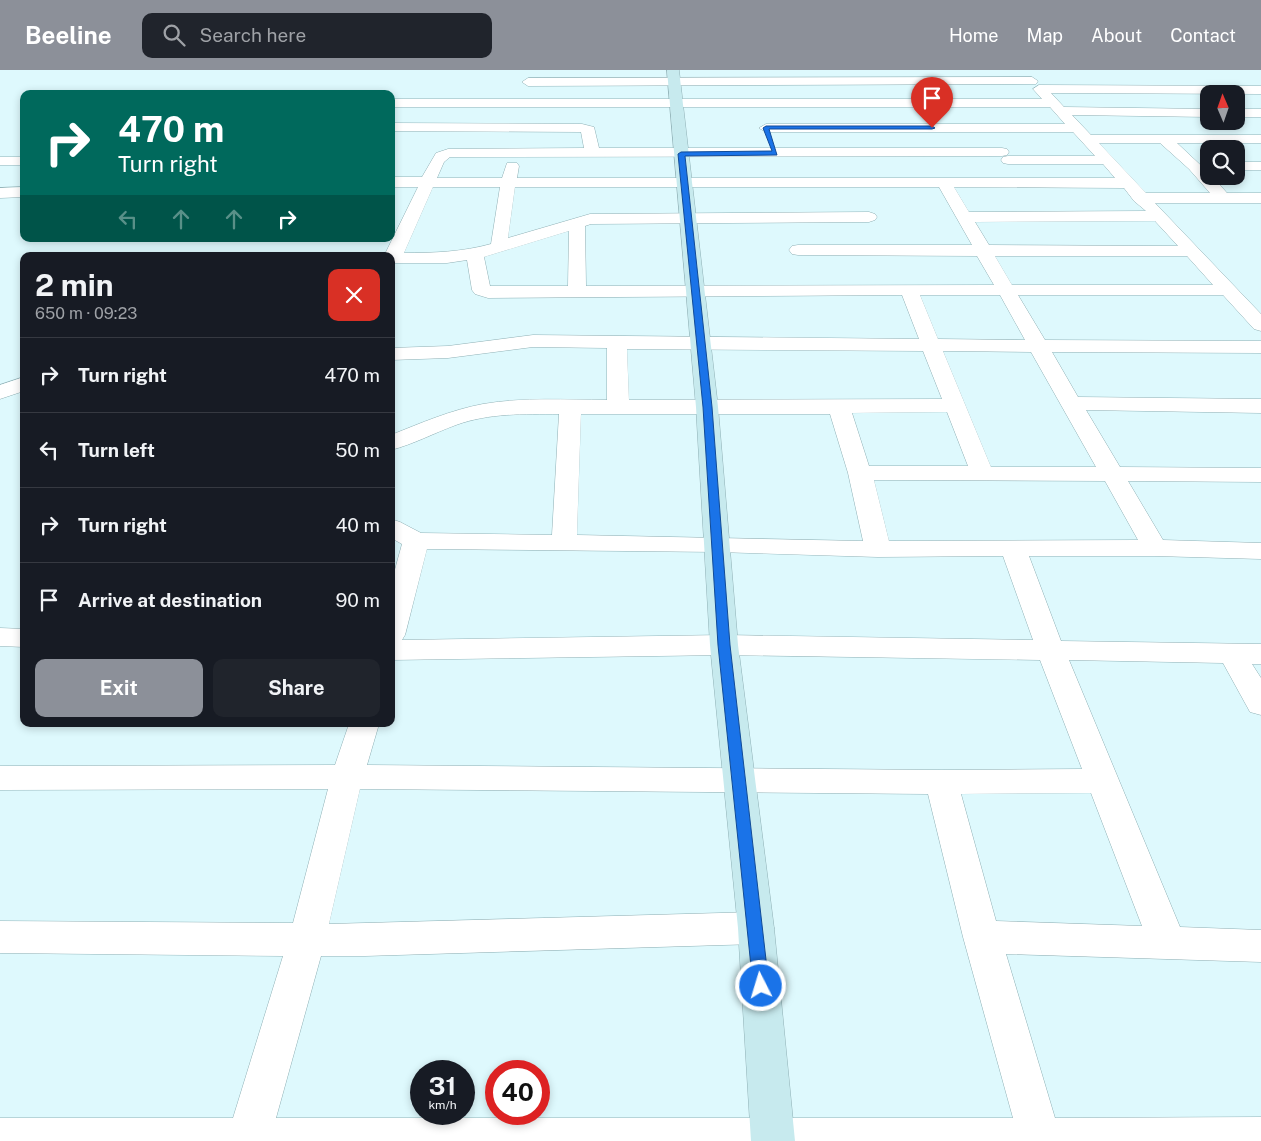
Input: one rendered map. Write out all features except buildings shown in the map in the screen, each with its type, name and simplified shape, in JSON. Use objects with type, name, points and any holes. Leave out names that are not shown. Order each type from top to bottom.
[{"type":"street","points":[[523,104],[533,70]]},
{"type":"street","points":[[848,70],[855,81]]},
{"type":"street","points":[[940,70],[948,81]]},
{"type":"street","points":[[1140,75],[1158,90]]},
{"type":"street","points":[[1226,75],[1247,90]]},
{"type":"street","points":[[528,82],[675,85],[769,82],[814,76],[855,81],[1031,80],[1107,89],[1261,90]]},
{"type":"street","points":[[1093,76],[1135,112]]},
{"type":"street","points":[[1031,80],[1261,325]]},
{"type":"street","points":[[886,81],[916,128]]},
{"type":"street","points":[[769,82],[780,104]]},
{"type":"street","points":[[675,85],[707,407],[724,645],[756,928],[773,1140]]},
{"type":"street","points":[[395,104],[523,104],[675,85],[757,104],[1057,107],[1135,112],[1200,113]]},
{"type":"street","points":[[1176,90],[1200,107]]},
{"type":"street","points":[[757,104],[775,153]]},
{"type":"street","points":[[858,104],[880,153]]},
{"type":"street","points":[[1245,113],[1261,113]]},
{"type":"street","points":[[395,127],[582,128],[589,130],[592,153]]},
{"type":"street","points":[[766,128],[982,128],[1164,139],[1261,140]]},
{"type":"street","points":[[982,128],[1026,183]]},
{"type":"street","points":[[1230,130],[1261,154]]},
{"type":"street","points":[[1164,139],[1200,165]]},
{"type":"street","points":[[395,252],[441,156],[464,152],[880,153],[1106,160]]},
{"type":"street","points":[[499,248],[503,209],[515,152]]},
{"type":"street","points":[[847,153],[882,249]]},
{"type":"street","points":[[0,161],[20,161]]},
{"type":"street","points":[[1245,166],[1261,166]]},
{"type":"street","points":[[395,182],[1127,183]]},
{"type":"street","points":[[944,183],[1155,548]]},
{"type":"street","points":[[1214,185],[1223,198]]},
{"type":"street","points":[[0,193],[20,192]]},
{"type":"street","points":[[1140,198],[1261,198]]},
{"type":"street","points":[[964,217],[1157,216]]},
{"type":"street","points":[[788,217],[804,271]]},
{"type":"street","points":[[395,258],[448,258],[475,254],[590,219],[869,217]]},
{"type":"street","points":[[577,223],[577,292]]},
{"type":"street","points":[[475,254],[481,290],[483,292],[577,292],[694,290],[804,271],[882,249],[1190,251]]},
{"type":"street","points":[[804,271],[910,291],[1228,290]]},
{"type":"street","points":[[910,291],[930,346],[983,475]]},
{"type":"street","points":[[395,354],[448,352],[533,341],[930,346],[1038,344],[1261,346]]},
{"type":"street","points":[[617,343],[618,407]]},
{"type":"street","points":[[0,393],[20,385]]},
{"type":"street","points":[[1072,403],[1261,406]]},
{"type":"street","points":[[395,441],[449,420],[483,411],[514,407],[954,405]]},
{"type":"street","points":[[564,542],[570,407]]},
{"type":"street","points":[[839,407],[860,473],[878,548]]},
{"type":"street","points":[[860,473],[1253,475],[1261,498]]},
{"type":"street","points":[[395,529],[416,540],[878,548],[1155,548],[1261,551]]},
{"type":"street","points":[[395,620],[416,540]]},
{"type":"street","points":[[1012,548],[1051,652],[1168,944]]},
{"type":"street","points":[[0,637],[20,638]]},
{"type":"street","points":[[395,650],[724,645],[1051,652],[1261,654]]},
{"type":"street","points":[[1232,654],[1261,704]]},
{"type":"street","points":[[249,1140],[308,938],[348,777],[363,727]]},
{"type":"street","points":[[0,778],[348,777],[941,782],[1102,781]]},
{"type":"street","points":[[941,782],[982,937],[1040,1139]]},
{"type":"street","points":[[0,937],[308,938],[365,940],[756,928]]},
{"type":"street","points":[[982,937],[1261,946]]},
{"type":"street","points":[[0,1140],[1259,1140]]},
{"type":"route","points":[[761,986],[724,645],[707,407],[681,154],[775,153],[766,128],[932,128]]}]
